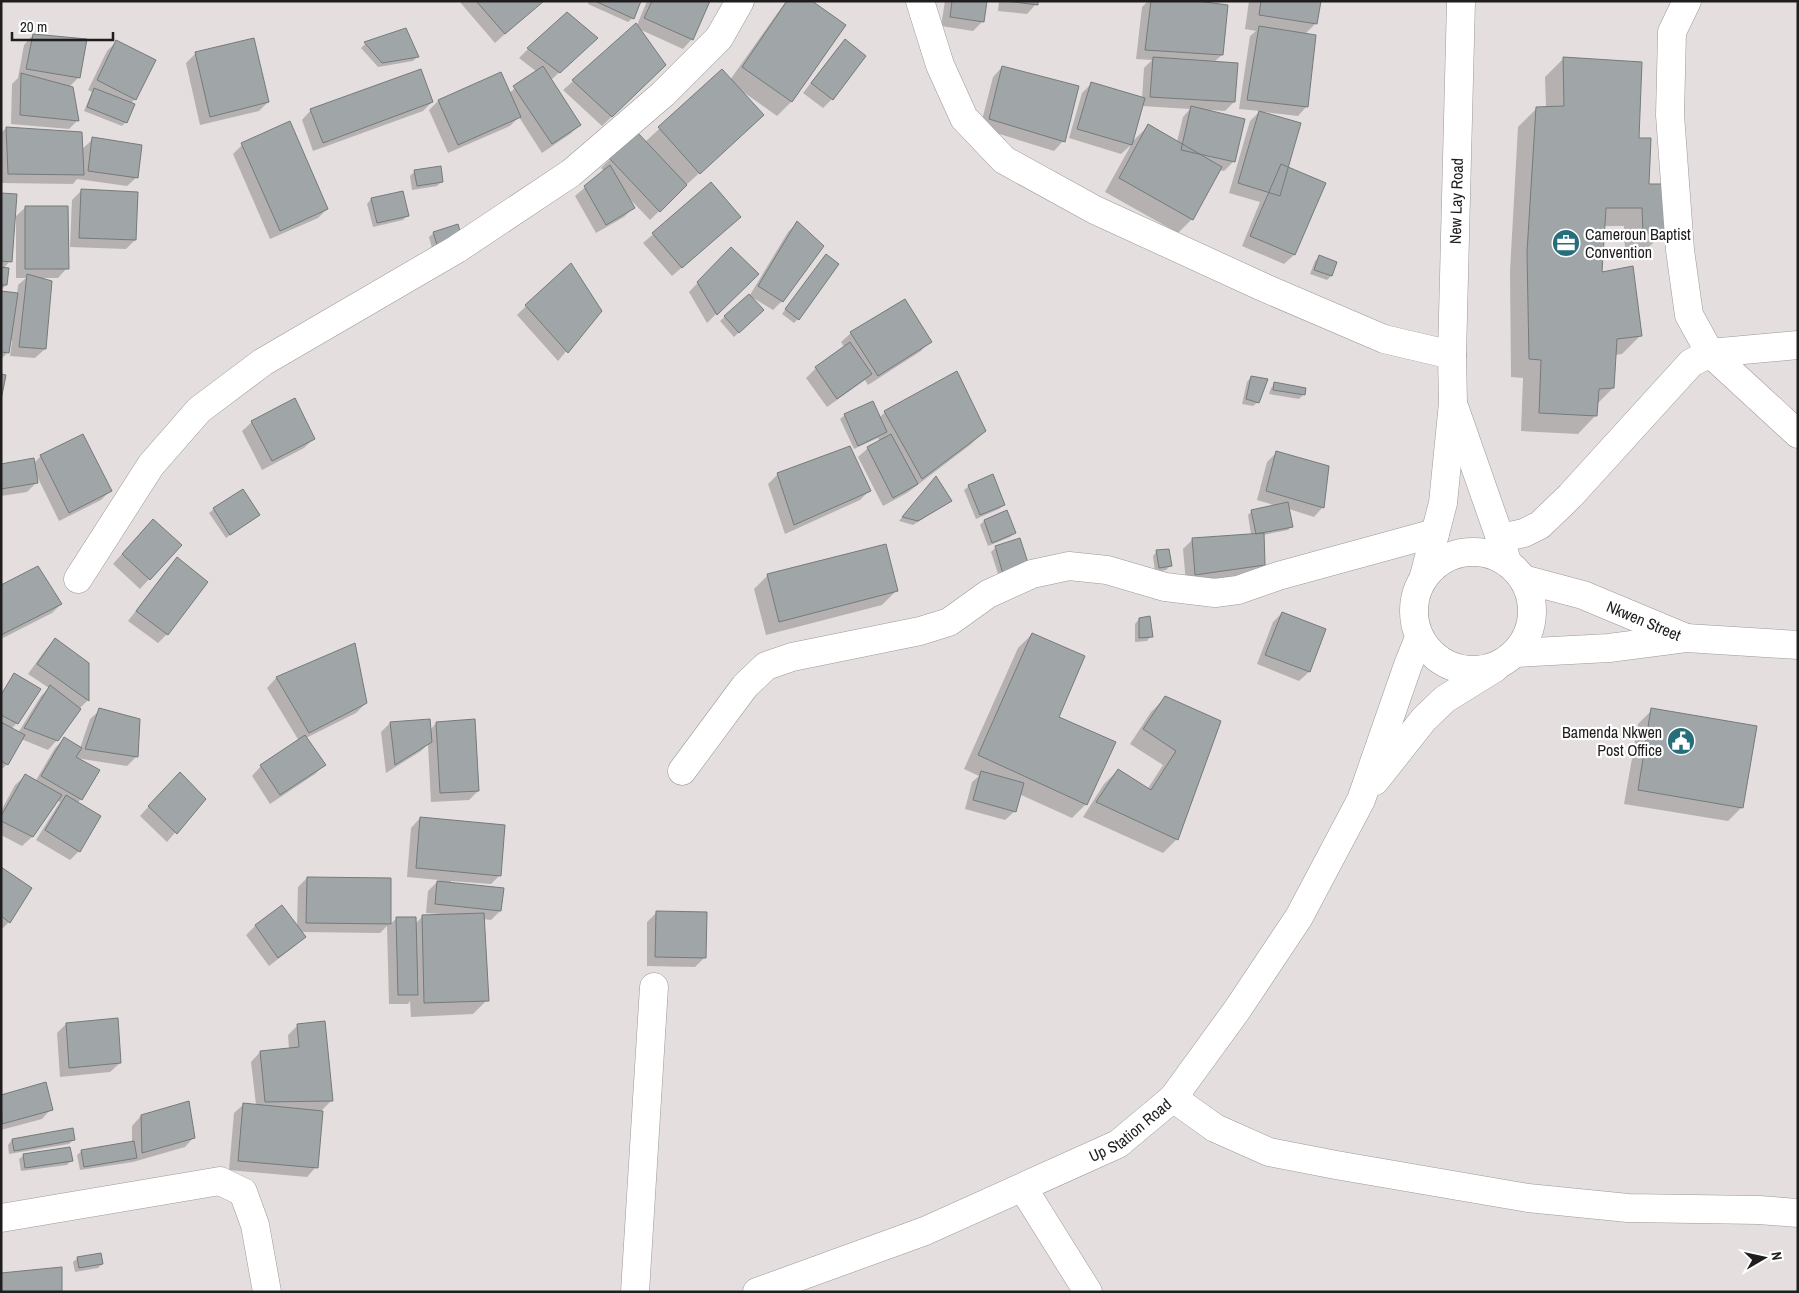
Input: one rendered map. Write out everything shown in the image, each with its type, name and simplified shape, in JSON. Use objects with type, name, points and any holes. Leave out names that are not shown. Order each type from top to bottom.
[{"type":"main road","points":[[78,579],[151,465],[199,410],[263,362],[457,248],[571,173],[663,94],[719,38],[740,1]]},
{"type":"main road","points":[[920,1],[940,65],[964,118],[1004,160],[1095,210],[1265,288],[1384,339],[1452,355]]},
{"type":"main road","name":"New Lay Road","points":[[1453,403],[1452,355],[1461,1]]},
{"type":"main road","points":[[1687,1],[1672,32],[1670,115],[1680,250],[1689,315],[1710,353],[1798,434]]},
{"type":"main road","points":[[1510,559],[1524,533],[1540,525],[1570,496],[1691,363],[1710,353],[1798,346]]},
{"type":"main road","points":[[1361,800],[1424,719],[1446,699],[1508,658],[1531,626],[1532,602],[1510,559],[1453,403]]},
{"type":"main road","points":[[1453,403],[1443,503],[1424,576],[1415,596],[1413,617],[1419,638],[1434,656],[1455,668],[1478,670],[1508,658]]},
{"type":"main road","points":[[682,771],[745,686],[766,666],[792,657],[920,631],[949,622],[988,594],[1032,574],[1069,566],[1107,570],[1165,587],[1214,593],[1238,590],[1278,576],[1435,533]]},
{"type":"main road","points":[[1424,576],[1440,560],[1462,552],[1486,552],[1510,559]]},
{"type":"main road","name":"Nkwen Street","points":[[1510,559],[1583,595],[1686,638]]},
{"type":"main road","points":[[1361,800],[1419,638]]},
{"type":"main road","points":[[1686,638],[1798,645]]},
{"type":"main road","name":"Nkwen Street","points":[[1508,658],[1686,638]]},
{"type":"main road","name":"Up Station Road","points":[[757,1292],[925,1231],[1118,1144],[1173,1098],[1237,1010],[1299,917],[1361,800]]},
{"type":"main road","points":[[635,1292],[654,987]]},
{"type":"main road","points":[[1173,1098],[1215,1128],[1269,1152],[1336,1165],[1528,1198],[1628,1208],[1759,1210],[1798,1213]]},
{"type":"main road","points":[[1,1218],[220,1181],[243,1192],[255,1225],[267,1292]]},
{"type":"main road","points":[[1024,1188],[1088,1292]]},
{"type":"building","points":[[476,1],[544,1],[505,34]]},
{"type":"building","points":[[595,1],[641,1],[634,19]]},
{"type":"building","points":[[652,1],[710,1],[693,40],[644,18]]},
{"type":"building","points":[[787,1],[812,1],[846,25],[792,102],[742,67]]},
{"type":"building","points":[[952,1],[987,1],[984,22],[950,17]]},
{"type":"building","points":[[1007,1],[1038,1],[1038,5]]},
{"type":"building","points":[[1151,1],[1197,1],[1228,5],[1223,55],[1145,50]]},
{"type":"building","points":[[1261,1],[1321,1],[1317,24],[1259,15]]},
{"type":"building","points":[[567,12],[598,38],[560,73],[527,48]]},
{"type":"building","points":[[636,23],[666,65],[612,117],[572,80]]},
{"type":"building","points":[[1259,26],[1316,35],[1308,107],[1247,100]]},
{"type":"building","points":[[406,28],[419,57],[382,63],[364,42]]},
{"type":"building","points":[[33,34],[87,39],[80,78],[26,69]]},
{"type":"building","points":[[254,38],[269,102],[210,117],[195,52]]},
{"type":"building","points":[[845,39],[866,56],[833,100],[811,83]]},
{"type":"building","points":[[116,40],[156,60],[136,100],[97,80]]},
{"type":"building","points":[[1153,57],[1238,63],[1235,102],[1150,97]]},
{"type":"building","name":"Cameroun Baptist Convention","points":[[1563,57],[1642,62],[1639,138],[1651,138],[1649,184],[1664,184],[1665,233],[1643,233],[1642,208],[1606,208],[1602,272],[1633,266],[1642,336],[1617,339],[1614,388],[1599,389],[1597,416],[1539,413],[1541,360],[1529,359],[1527,252],[1536,107],[1564,106]]},
{"type":"building","points":[[543,66],[581,125],[552,144],[513,86]]},
{"type":"building","points":[[1002,66],[1079,86],[1065,142],[989,119]]},
{"type":"building","points":[[421,69],[433,102],[323,143],[310,109]]},
{"type":"building","points":[[722,69],[764,115],[700,174],[658,127]]},
{"type":"building","points":[[501,72],[521,117],[458,145],[438,100]]},
{"type":"building","points":[[21,73],[73,87],[79,121],[20,115]]},
{"type":"building","points":[[1091,82],[1145,98],[1132,145],[1077,129]]},
{"type":"building","points":[[94,88],[135,104],[127,123],[87,107]]},
{"type":"building","points":[[1191,106],[1245,119],[1235,162],[1181,150]]},
{"type":"building","points":[[1259,111],[1301,123],[1280,196],[1238,183]]},
{"type":"building","points":[[290,121],[328,209],[280,231],[241,143]]},
{"type":"building","points":[[1148,124],[1222,167],[1193,220],[1119,178]]},
{"type":"building","points":[[6,127],[82,132],[84,175],[8,174]]},
{"type":"building","points":[[637,132],[687,185],[660,212],[609,158]]},
{"type":"building","points":[[92,137],[142,145],[138,178],[88,171]]},
{"type":"building","points":[[1281,164],[1326,183],[1295,255],[1250,236]]},
{"type":"building","points":[[610,165],[635,208],[606,225],[584,186]]},
{"type":"building","points":[[441,166],[443,182],[417,186],[414,170]]},
{"type":"building","points":[[711,182],[741,217],[682,268],[652,233]]},
{"type":"building","points":[[81,189],[138,192],[136,240],[79,238]]},
{"type":"building","points":[[403,191],[409,216],[377,223],[371,198]]},
{"type":"building","points":[[1,193],[17,194],[12,262],[1,261]]},
{"type":"building","points":[[25,206],[68,206],[69,269],[25,269]]},
{"type":"building","points":[[797,221],[824,246],[783,302],[758,286]]},
{"type":"building","points":[[458,224],[463,241],[438,248],[433,232]]},
{"type":"building","points":[[731,247],[759,274],[717,315],[697,282]]},
{"type":"building","points":[[826,254],[839,264],[799,320],[785,309]]},
{"type":"building","points":[[1319,255],[1337,262],[1332,276],[1314,270]]},
{"type":"building","points":[[571,263],[602,311],[568,353],[525,305]]},
{"type":"building","points":[[1,267],[9,268],[7,285],[1,285]]},
{"type":"building","points":[[27,274],[52,281],[46,349],[19,347]]},
{"type":"building","points":[[1,291],[18,293],[9,353],[1,352]]},
{"type":"building","points":[[749,294],[764,310],[739,333],[724,316]]},
{"type":"building","points":[[905,299],[932,342],[878,376],[850,332]]},
{"type":"building","points":[[850,342],[872,374],[837,399],[815,367]]},
{"type":"building","points":[[957,371],[986,431],[922,479],[884,411]]},
{"type":"building","points":[[1,374],[6,375],[1,400]]},
{"type":"building","points":[[1251,376],[1268,379],[1259,403],[1246,399]]},
{"type":"building","points":[[1274,382],[1306,388],[1305,395],[1273,390]]},
{"type":"building","points":[[295,398],[315,439],[272,461],[251,421]]},
{"type":"building","points":[[873,401],[887,432],[858,446],[844,414]]},
{"type":"building","points":[[83,434],[112,491],[69,513],[40,455]]},
{"type":"building","points":[[891,434],[918,484],[893,498],[867,447]]},
{"type":"building","points":[[850,446],[871,491],[794,525],[777,473]]},
{"type":"building","points":[[1276,451],[1329,466],[1324,508],[1266,491]]},
{"type":"building","points":[[34,458],[38,483],[1,489],[1,464]]},
{"type":"building","points":[[993,474],[1005,505],[980,515],[968,485]]},
{"type":"building","points":[[936,476],[952,501],[918,521],[902,517]]},
{"type":"building","points":[[243,489],[260,515],[230,535],[213,508]]},
{"type":"building","points":[[1288,502],[1293,527],[1256,534],[1251,510]]},
{"type":"building","points":[[1007,510],[1016,533],[992,543],[984,520]]},
{"type":"building","points":[[153,519],[182,545],[150,580],[122,554]]},
{"type":"building","points":[[1264,533],[1265,565],[1195,575],[1192,538]]},
{"type":"building","points":[[1020,538],[1029,566],[1003,574],[995,546]]},
{"type":"building","points":[[886,544],[898,591],[779,622],[767,574]]},
{"type":"building","points":[[1169,549],[1172,566],[1159,568],[1156,550]]},
{"type":"building","points":[[177,557],[208,582],[168,635],[136,611]]},
{"type":"building","points":[[38,566],[62,604],[1,635],[1,585]]},
{"type":"building","points":[[1282,612],[1326,629],[1310,672],[1265,655]]},
{"type":"building","points":[[1150,616],[1153,637],[1139,638],[1139,618]]},
{"type":"building","points":[[1032,633],[1085,656],[1059,717],[1116,742],[1087,805],[978,755]]},
{"type":"building","points":[[55,638],[89,663],[89,701],[37,664]]},
{"type":"building","points":[[355,643],[367,703],[309,733],[276,677]]},
{"type":"building","points":[[14,673],[41,689],[18,724],[1,715],[1,695]]},
{"type":"building","points":[[50,685],[81,709],[58,741],[24,728]]},
{"type":"building","points":[[1165,696],[1221,721],[1178,840],[1096,802],[1118,769],[1151,790],[1176,751],[1143,729]]},
{"type":"building","points":[[99,708],[140,719],[138,757],[85,749]]},
{"type":"building","points":[[1651,708],[1757,726],[1743,808],[1638,790]]},
{"type":"building","points":[[430,719],[432,742],[395,765],[390,722]]},
{"type":"building","points":[[475,719],[479,791],[440,793],[436,722]]},
{"type":"building","points":[[1,722],[25,735],[8,765],[1,761]]},
{"type":"building","points":[[305,735],[326,765],[280,795],[260,765]]},
{"type":"building","points":[[64,737],[82,748],[76,757],[100,770],[82,800],[41,776]]},
{"type":"building","points":[[981,771],[1024,783],[1016,812],[973,800]]},
{"type":"building","points":[[180,772],[206,799],[177,834],[148,806]]},
{"type":"building","points":[[25,774],[62,795],[33,837],[1,821],[1,816]]},
{"type":"building","points":[[66,795],[101,816],[80,852],[45,830]]},
{"type":"building","points":[[420,817],[505,825],[501,876],[416,868]]},
{"type":"building","points":[[1,867],[32,888],[10,923],[1,916]]},
{"type":"building","points":[[307,877],[391,878],[391,924],[306,923]]},
{"type":"building","points":[[437,881],[504,888],[501,911],[435,904]]},
{"type":"building","points":[[282,905],[306,937],[278,958],[255,925]]},
{"type":"building","points":[[656,911],[707,912],[706,958],[655,957]]},
{"type":"building","points":[[484,913],[489,1001],[424,1003],[422,915]]},
{"type":"building","points":[[396,917],[416,917],[418,995],[398,995]]},
{"type":"building","points":[[118,1018],[121,1063],[69,1068],[66,1023]]},
{"type":"building","points":[[325,1021],[333,1101],[265,1102],[260,1051],[299,1047],[297,1024]]},
{"type":"building","points":[[46,1082],[53,1110],[2,1124],[1,1095]]},
{"type":"building","points":[[189,1101],[195,1138],[142,1153],[141,1115]]},
{"type":"building","points":[[243,1103],[323,1111],[318,1168],[238,1161]]},
{"type":"building","points":[[73,1128],[75,1140],[14,1151],[12,1139]]},
{"type":"building","points":[[134,1141],[137,1158],[84,1167],[81,1150]]},
{"type":"building","points":[[70,1147],[73,1161],[25,1168],[23,1154]]},
{"type":"building","points":[[101,1253],[103,1264],[79,1268],[77,1257]]},
{"type":"building","points":[[62,1267],[62,1292],[1,1292],[1,1273]]},
{"type":"place","name":"Cameroun Baptist Convention","points":[[1566,243]]},
{"type":"place","name":"Bamenda Nkwen Post Office","points":[[1681,741]]}]
